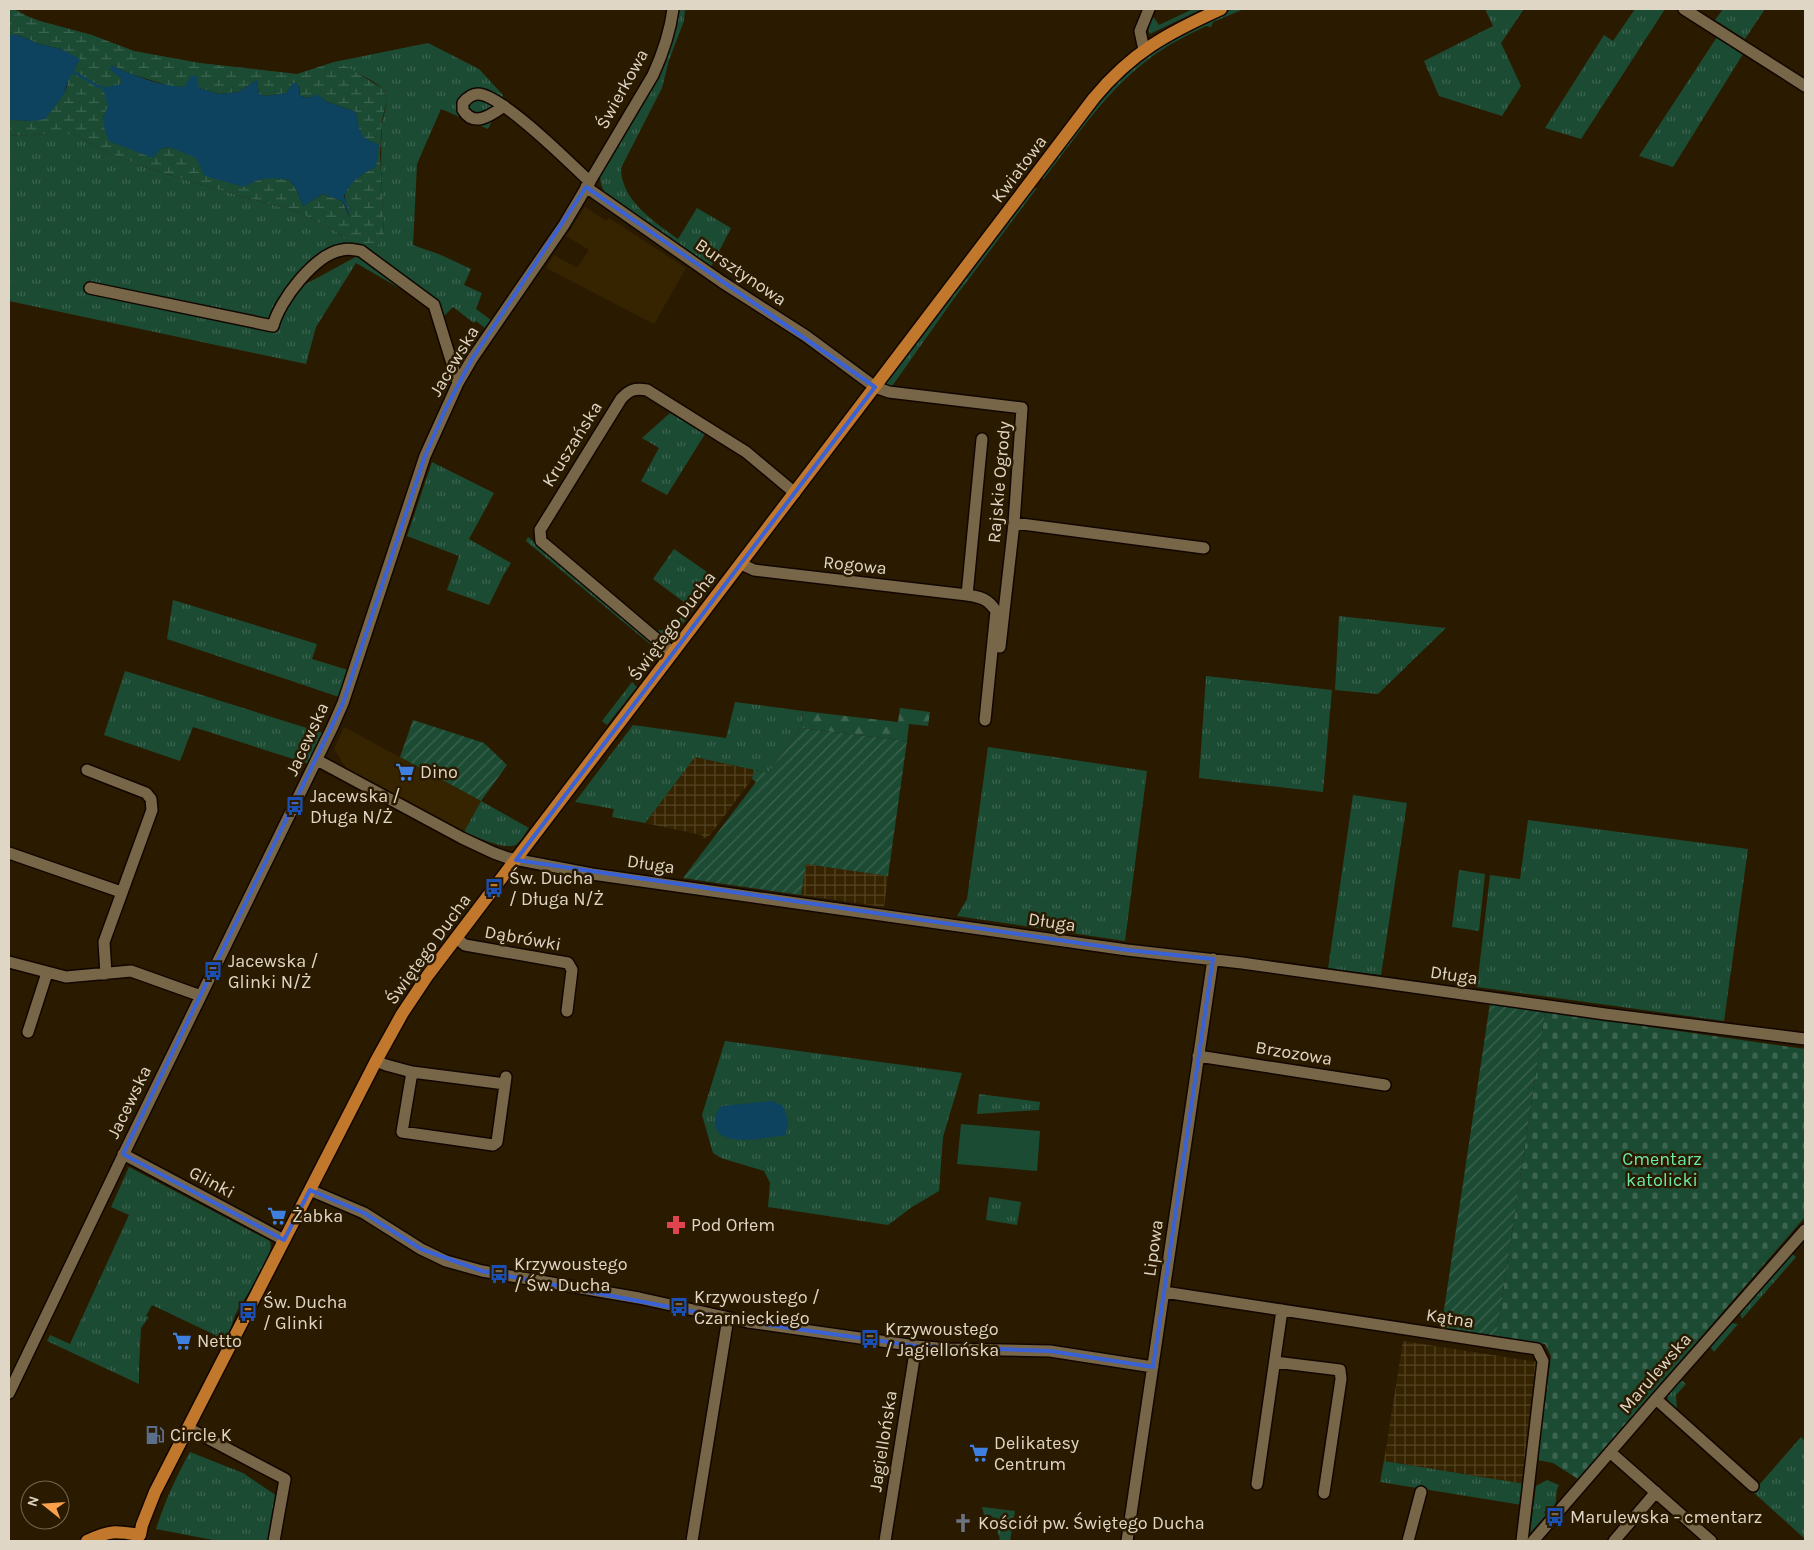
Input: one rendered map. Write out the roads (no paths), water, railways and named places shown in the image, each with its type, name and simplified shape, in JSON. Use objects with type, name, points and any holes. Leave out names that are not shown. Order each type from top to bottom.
[{"type":"main road","name":"Kwiatowa","points":[[876,387],[1094,98],[1144,50],[1178,28],[1221,9]]},
{"type":"main road","name":"Świętego Ducha","points":[[140,1538],[149,1505],[376,1061],[408,1006],[456,938],[876,387]]},
{"type":"main road","points":[[87,1541],[115,1531],[140,1538]]},
{"type":"street","name":"Świerkowa","points":[[588,184],[653,75],[670,31],[673,9]]},
{"type":"street","points":[[1144,50],[1140,31],[1149,9]]},
{"type":"street","points":[[1684,9],[1805,86]]},
{"type":"street","name":"Bursztynowa","points":[[504,106],[544,139],[588,184],[722,282],[806,336],[876,387]]},
{"type":"street","name":"Jacewska","points":[[9,1393],[201,996],[318,760],[343,703],[425,456],[458,383],[472,359],[564,225],[588,184]]},
{"type":"street","points":[[90,288],[273,326],[275,317],[288,296],[314,266],[330,254],[340,250],[349,249],[361,252],[434,305],[458,383]]},
{"type":"street","name":"Rajskie Ogrody","points":[[876,387],[889,392],[1022,408],[1014,523],[1000,647]]},
{"type":"street","name":"Kruszańska","points":[[673,653],[541,541],[540,530],[621,399],[629,391],[637,389],[647,390],[746,452],[795,493]]},
{"type":"street","points":[[967,595],[982,439]]},
{"type":"street","points":[[1014,523],[1204,548]]},
{"type":"street","name":"Rogowa","points":[[741,564],[754,570],[982,597],[991,603],[996,611],[985,720]]},
{"type":"street","name":"Długa","points":[[318,760],[462,838],[494,853],[516,860],[592,874],[1127,950],[1212,959],[1605,1014],[1805,1039]]},
{"type":"street","points":[[87,770],[146,793],[151,799],[152,810],[104,942],[106,974]]},
{"type":"street","points":[[9,853],[121,892]]},
{"type":"street","name":"Dąbrówki","points":[[456,938],[465,945],[568,963],[572,970],[567,1011]]},
{"type":"street","name":"Lipowa","points":[[1127,1541],[1212,959]]},
{"type":"street","points":[[9,962],[47,973],[66,976],[131,971],[201,996]]},
{"type":"street","points":[[28,1032],[47,973]]},
{"type":"street","name":"Brzozowa","points":[[1198,1056],[1385,1085]]},
{"type":"street","points":[[376,1061],[412,1072],[506,1081],[497,1142],[492,1145],[402,1132],[412,1072]]},
{"type":"street","name":"Glinki","points":[[124,1154],[284,1240]]},
{"type":"street","points":[[310,1190],[364,1213],[421,1249],[464,1267],[639,1298],[728,1318],[916,1346],[948,1349],[1050,1351],[1153,1367]]},
{"type":"street","name":"Marulewska","points":[[1533,1541],[1805,1230]]},
{"type":"street","name":"Kątna","points":[[1164,1292],[1537,1349],[1543,1361],[1522,1541]]},
{"type":"street","points":[[1257,1484],[1282,1310]]},
{"type":"street","points":[[692,1541],[728,1318]]},
{"type":"street","name":"Jagiellońska","points":[[885,1541],[916,1346]]},
{"type":"street","points":[[1275,1362],[1340,1370],[1341,1380],[1324,1494]]},
{"type":"street","points":[[1656,1399],[1754,1486]]},
{"type":"street","points":[[188,1428],[285,1479],[274,1541]]},
{"type":"street","points":[[1610,1452],[1711,1541]]},
{"type":"street","points":[[1408,1541],[1420,1492]]},
{"type":"street","points":[[1614,1541],[1656,1492]]},
{"type":"water","points":[[9,35],[18,35],[39,44],[61,49],[80,59],[68,81],[64,94],[45,119],[30,121],[9,120]]},
{"type":"water","points":[[111,65],[147,80],[166,85],[185,87],[191,76],[197,76],[199,88],[219,94],[238,92],[257,80],[259,94],[266,96],[286,93],[293,83],[298,83],[300,96],[310,98],[315,94],[325,101],[356,112],[361,133],[367,139],[379,144],[376,167],[357,178],[344,196],[351,218],[342,201],[323,194],[303,206],[296,189],[289,180],[266,179],[255,181],[244,187],[205,176],[196,158],[170,147],[160,149],[153,158],[109,141],[103,118],[108,106],[103,88],[121,84],[122,79],[110,70]]},
{"type":"water","points":[[772,1101],[783,1106],[788,1121],[786,1135],[744,1140],[724,1137],[718,1131],[715,1118],[722,1106]]},
{"type":"waterway","points":[[73,72],[103,88]]},
{"type":"place","name":"Dino","points":[[405,772]]},
{"type":"place","name":"Jacewska / Długa N/Ż","points":[[295,806]]},
{"type":"place","name":"Św. Ducha / Długa N/Ż","points":[[494,888]]},
{"type":"place","name":"Jacewska / Glinki N/Ż","points":[[213,971]]},
{"type":"place","name":"Żabka","points":[[277,1216]]},
{"type":"place","name":"Pod Orłem","points":[[676,1225]]},
{"type":"place","name":"Krzywoustego / Św. Ducha","points":[[499,1274]]},
{"type":"place","name":"Krzywoustego / Czarnieckiego","points":[[679,1307]]},
{"type":"place","name":"Św. Ducha / Glinki","points":[[248,1312]]},
{"type":"place","name":"Krzywoustego / Jagiellońska","points":[[870,1339]]},
{"type":"place","name":"Netto","points":[[182,1341]]},
{"type":"place","name":"Circle K","points":[[155,1435]]},
{"type":"place","name":"Delikatesy Centrum","points":[[979,1453]]},
{"type":"place","name":"Marulewska - cmentarz","points":[[1555,1517]]},
{"type":"place","name":"Kościół pw. Świętego Ducha","points":[[963,1523]]},
{"type":"park label","name":"Cmentarz katolicki","points":[[1662,1169]]}]
